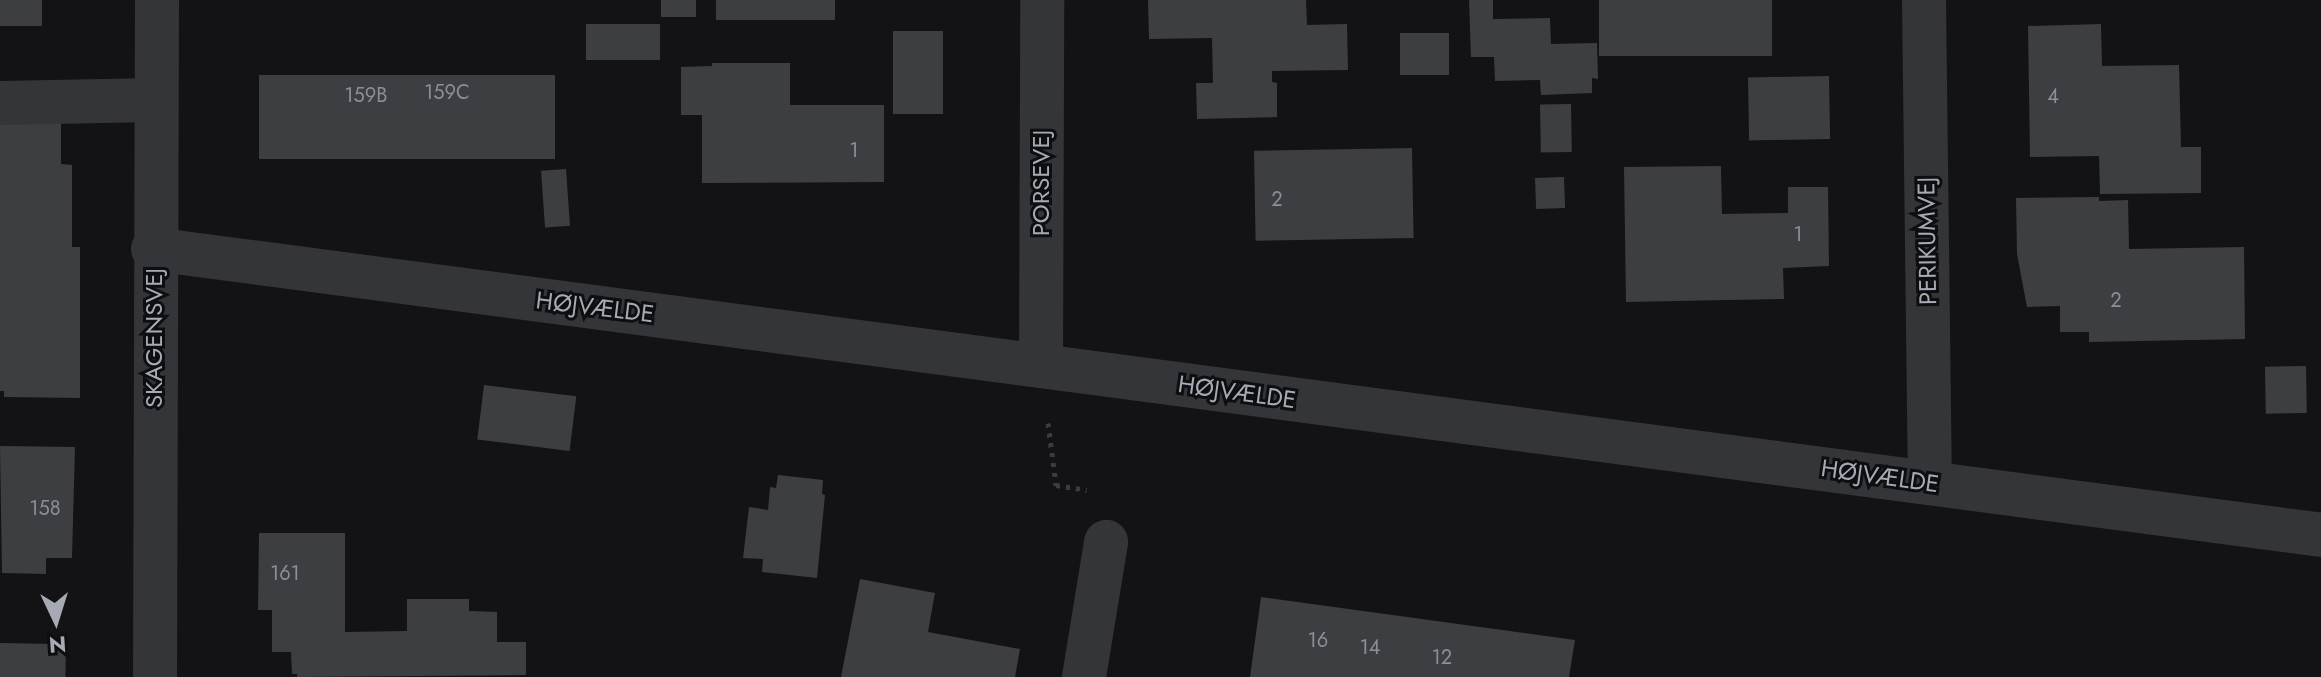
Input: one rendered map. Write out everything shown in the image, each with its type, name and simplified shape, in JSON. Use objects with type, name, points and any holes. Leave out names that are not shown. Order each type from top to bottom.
[{"type":"street","name":"SKAGENSVEJ","points":[[155,677],[153,249],[157,0]]},
{"type":"street","name":"PORSEVEJ","points":[[1041,366],[1042,0]]},
{"type":"street","name":"PERIKUMVEJ","points":[[1924,0],[1930,483]]},
{"type":"street","points":[[0,103],[155,100]]},
{"type":"street","name":"HØJVÆLDE","points":[[153,249],[2321,535]]},
{"type":"street","points":[[1084,677],[1106,542]]},
{"type":"path","points":[[1041,366],[1056,485],[1115,494],[1106,542]]},
{"type":"building","points":[[0,0],[42,0],[42,26],[0,26]]},
{"type":"building","points":[[661,0],[696,0],[696,17],[661,17]]},
{"type":"building","points":[[716,0],[835,0],[835,20],[716,20]]},
{"type":"building","points":[[1148,0],[1306,0],[1307,25],[1347,24],[1348,70],[1272,71],[1272,82],[1277,83],[1277,117],[1197,119],[1196,83],[1213,83],[1212,38],[1149,39]]},
{"type":"building","points":[[1469,0],[1493,0],[1493,19],[1550,18],[1551,44],[1597,43],[1598,79],[1592,78],[1592,93],[1541,95],[1540,80],[1495,81],[1494,57],[1471,57]]},
{"type":"building","points":[[1599,0],[1772,0],[1772,56],[1599,56]]},
{"type":"building","points":[[586,24],[660,24],[660,60],[586,60]]},
{"type":"building","points":[[2101,24],[2102,66],[2179,65],[2181,147],[2201,147],[2201,193],[2100,194],[2099,156],[2030,157],[2028,26]]},
{"type":"building","points":[[893,31],[943,31],[943,114],[893,114]]},
{"type":"building","points":[[1400,33],[1449,33],[1449,75],[1400,75]]},
{"type":"building","points":[[712,63],[790,63],[790,105],[884,105],[884,182],[702,183],[702,115],[681,115],[681,67],[712,66]]},
{"type":"building","points":[[259,75],[555,75],[555,159],[259,159]]},
{"type":"building","points":[[1829,76],[1830,139],[1749,140],[1748,77]]},
{"type":"building","points":[[1571,104],[1572,152],[1541,153],[1540,105]]},
{"type":"building","points":[[0,114],[61,114],[61,164],[72,165],[72,247],[80,247],[80,398],[4,397],[4,391],[0,391]]},
{"type":"building","points":[[1412,148],[1414,238],[1256,241],[1254,151]]},
{"type":"building","points":[[1721,166],[1722,214],[1788,213],[1788,187],[1828,187],[1829,266],[1783,268],[1784,299],[1626,302],[1624,167]]},
{"type":"building","points":[[566,169],[570,226],[545,228],[541,171]]},
{"type":"building","points":[[1564,177],[1565,208],[1536,209],[1535,178]]},
{"type":"building","points":[[2099,197],[2099,201],[2128,200],[2129,249],[2244,247],[2245,339],[2089,342],[2089,332],[2060,332],[2060,306],[2027,307],[2017,254],[2016,198]]},
{"type":"building","points":[[2306,366],[2307,413],[2266,414],[2265,367]]},
{"type":"building","points":[[484,385],[576,396],[570,451],[477,440]]},
{"type":"building","points":[[0,446],[75,447],[72,558],[46,558],[46,574],[2,573]]},
{"type":"building","points":[[778,475],[823,480],[822,494],[825,495],[817,578],[762,572],[763,559],[743,558],[749,507],[768,510],[770,487],[776,488]]},
{"type":"building","points":[[259,533],[345,533],[345,632],[407,631],[407,599],[469,599],[469,611],[497,612],[497,642],[526,642],[526,675],[297,677],[297,674],[292,674],[291,652],[272,652],[272,610],[258,610]]},
{"type":"building","points":[[860,579],[935,593],[928,632],[1020,649],[1015,677],[841,677]]},
{"type":"building","points":[[1261,597],[1575,640],[1569,677],[1250,677]]},
{"type":"building","points":[[0,643],[66,644],[65,677],[0,677]]}]
